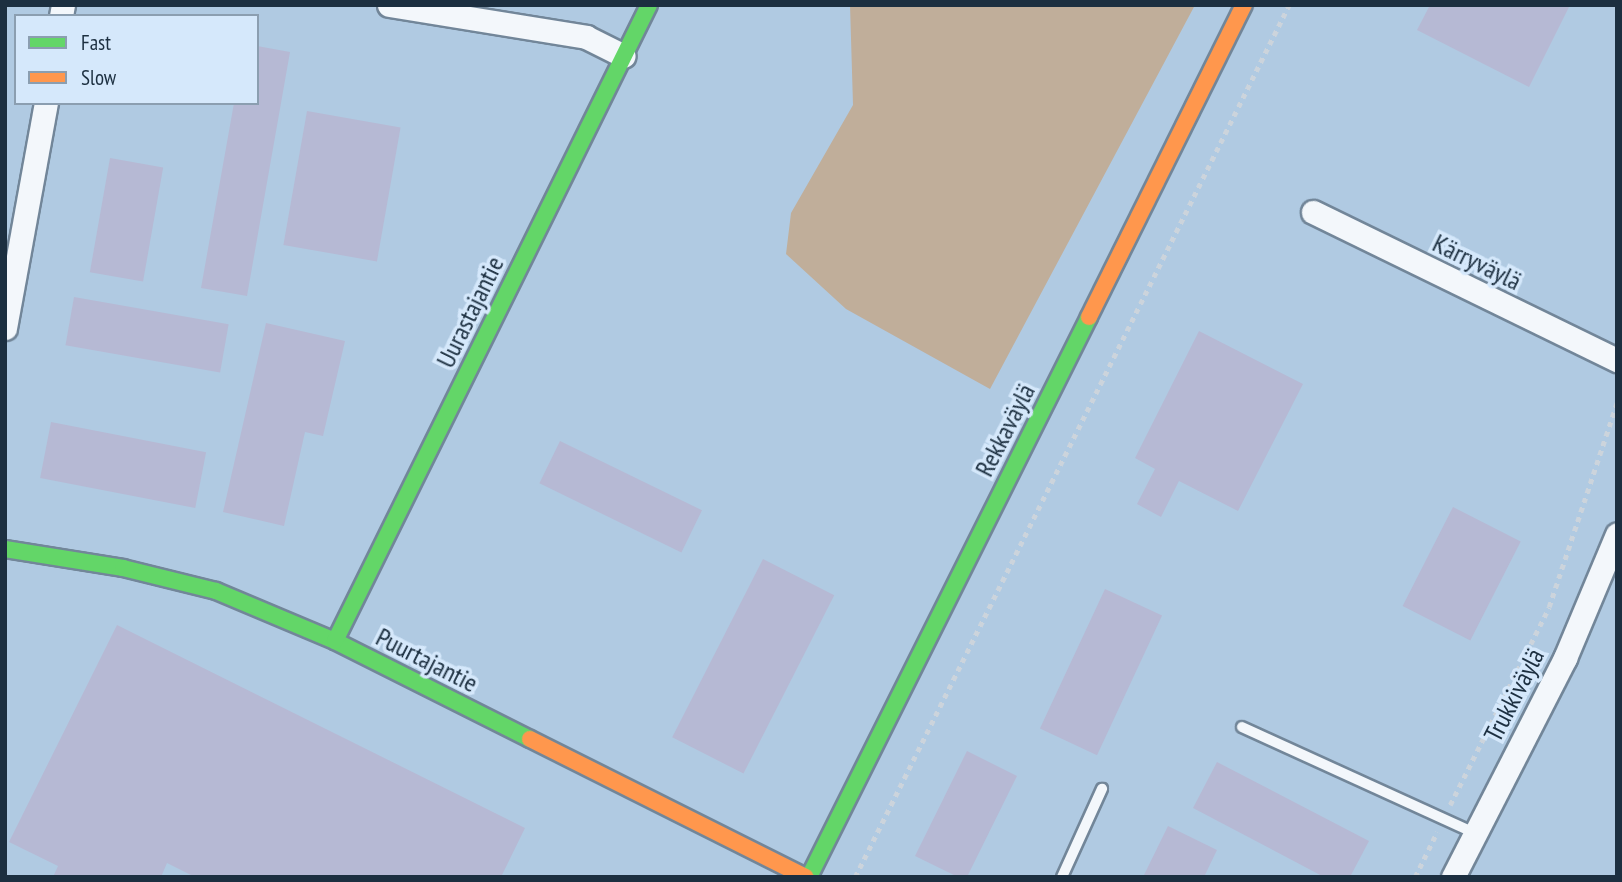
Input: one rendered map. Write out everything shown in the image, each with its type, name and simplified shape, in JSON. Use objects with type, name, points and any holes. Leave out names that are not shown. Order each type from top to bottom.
[{"type":"street","points":[[389,5],[586,37],[624,56]]},
{"type":"street","name":"Uurastajantie","points":[[335,641],[649,5]]},
{"type":"street","name":"Rekkaväylä","points":[[807,877],[1244,5]]},
{"type":"street","points":[[5,328],[46,105]]},
{"type":"street","name":"Kärryväylä","points":[[1313,212],[1617,360]]},
{"type":"street","name":"Trukkiväylä","points":[[1454,877],[1564,658],[1617,534]]},
{"type":"street","name":"Puurtajantie","points":[[5,549],[123,568],[216,591],[335,641],[807,877]]},
{"type":"lane","points":[[1242,727],[1475,833]]},
{"type":"lane","points":[[1062,877],[1102,789]]},
{"type":"path","points":[[855,877],[1289,5]]},
{"type":"path","points":[[1415,877],[1549,607],[1617,402]]},
{"type":"shaded area","points":[[850,5],[1195,5],[990,389],[846,309],[786,254],[791,213],[853,105]]},
{"type":"building","points":[[1430,5],[1570,5],[1529,87],[1417,30]]},
{"type":"building","points":[[259,46],[290,52],[247,296],[201,288],[234,105],[259,105]]},
{"type":"building","points":[[307,111],[401,127],[377,261],[283,245]]},
{"type":"building","points":[[110,158],[163,167],[143,282],[90,272]]},
{"type":"building","points":[[74,297],[229,324],[220,373],[65,345]]},
{"type":"building","points":[[266,323],[345,341],[323,436],[305,432],[284,526],[223,512]]},
{"type":"building","points":[[1199,331],[1303,384],[1238,511],[1179,481],[1161,517],[1137,504],[1155,469],[1135,458]]},
{"type":"building","points":[[51,422],[206,452],[195,508],[40,478]]},
{"type":"building","points":[[560,441],[702,510],[681,553],[539,483]]},
{"type":"building","points":[[1453,507],[1521,542],[1470,640],[1403,606]]},
{"type":"building","points":[[763,559],[834,595],[743,774],[672,737]]},
{"type":"building","points":[[1105,589],[1162,616],[1097,755],[1040,729]]},
{"type":"building","points":[[117,625],[525,828],[501,877],[195,877],[167,863],[161,877],[53,877],[58,866],[9,842]]},
{"type":"building","points":[[967,751],[1017,776],[967,877],[958,877],[915,856]]},
{"type":"building","points":[[1217,762],[1369,841],[1350,877],[1324,877],[1193,808]]},
{"type":"building","points":[[1168,826],[1217,850],[1204,877],[1143,877]]},
{"type":"traffic: fast","points":[[335,641],[649,5]]},
{"type":"traffic: fast","points":[[809,877],[1089,317]]},
{"type":"traffic: fast","points":[[5,549],[123,568],[216,591],[335,641],[530,739]]},
{"type":"traffic: slow","points":[[1089,317],[1244,5]]},
{"type":"traffic: slow","points":[[530,739],[805,877]]}]
